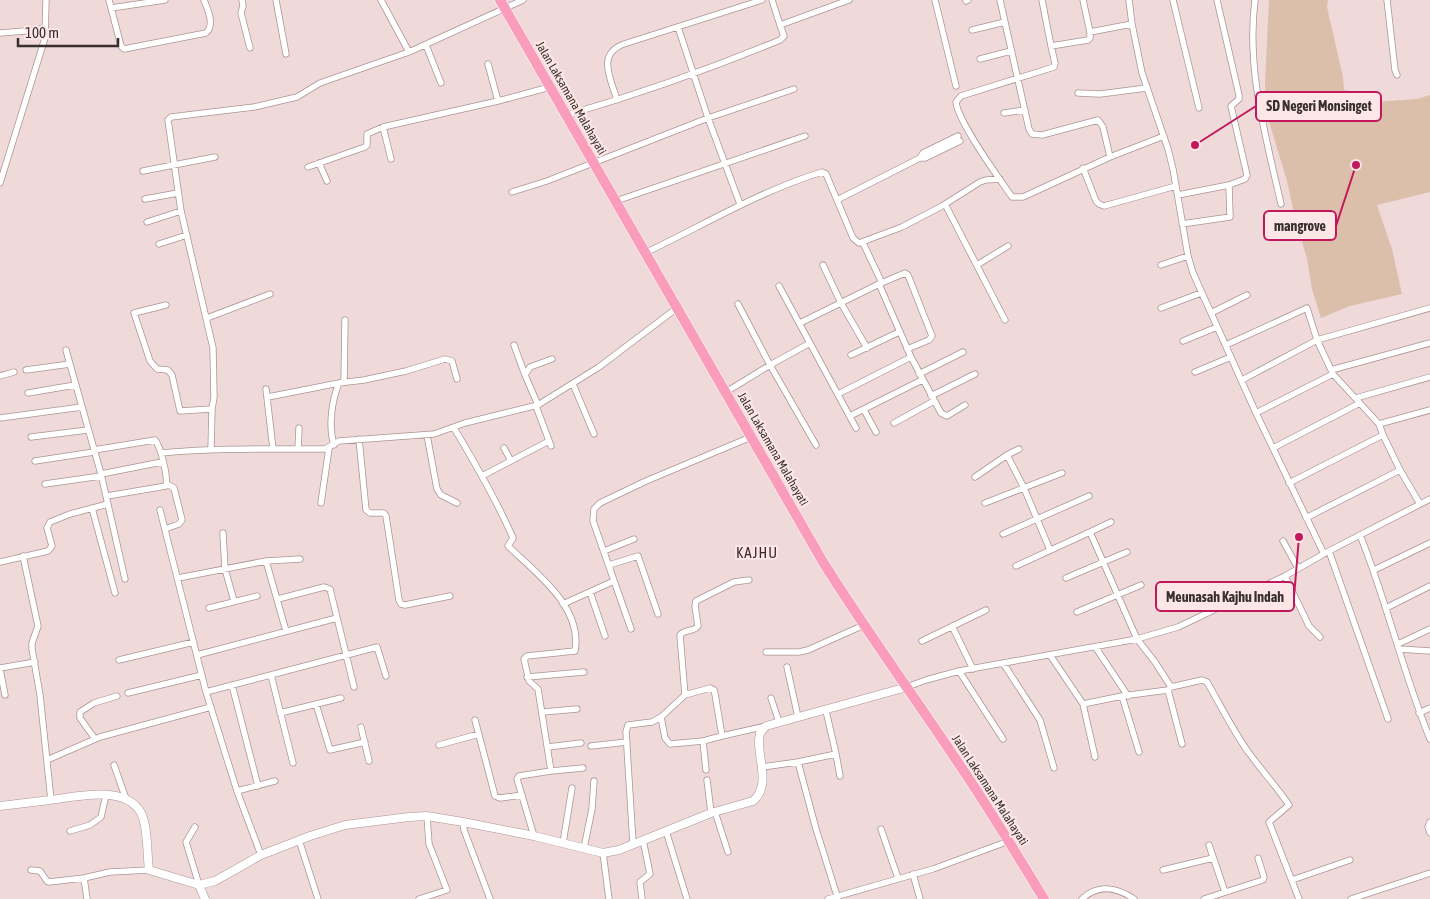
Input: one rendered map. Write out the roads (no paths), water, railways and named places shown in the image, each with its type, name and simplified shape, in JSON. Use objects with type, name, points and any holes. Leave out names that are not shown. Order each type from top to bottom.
[{"type":"highway","name":"Jalan Laksamana Malahayati","points":[[502,4],[823,562],[1009,841],[1044,899]]},
{"type":"street","points":[[0,183],[44,42],[46,0]]},
{"type":"street","points":[[109,0],[123,49],[206,33],[211,25],[204,0]]},
{"type":"street","points":[[111,8],[165,0]]},
{"type":"street","points":[[242,0],[241,13],[250,48]]},
{"type":"street","points":[[276,0],[286,54]]},
{"type":"street","points":[[382,0],[409,52]]},
{"type":"street","points":[[211,449],[214,398],[213,348],[181,211],[168,122],[170,117],[254,106],[297,97],[320,83],[409,52],[502,4],[523,0]]},
{"type":"street","points":[[617,100],[607,66],[609,54],[618,46],[762,0]]},
{"type":"street","points":[[567,115],[694,74],[780,40],[784,36],[772,0]]},
{"type":"street","points":[[780,25],[848,0]]},
{"type":"street","points":[[935,0],[956,86]]},
{"type":"street","points":[[1000,0],[1029,129],[1032,134],[1036,135],[1098,120],[1103,127],[1110,156]]},
{"type":"street","points":[[1042,0],[1055,62],[1054,67],[961,96],[956,102],[956,108],[963,122],[1012,197],[1019,198],[1110,156],[1164,136]]},
{"type":"street","points":[[1051,46],[1088,40],[1090,38],[1083,0]]},
{"type":"street","points":[[1173,0],[1199,108]]},
{"type":"street","points":[[1178,195],[1229,185],[1245,179],[1247,172],[1231,106],[1239,99],[1239,95],[1217,0]]},
{"type":"street","points":[[1255,0],[1252,30],[1256,86],[1281,204]]},
{"type":"street","points":[[1388,0],[1397,75]]},
{"type":"street","points":[[1131,1],[1136,47],[1173,169],[1188,256],[1201,293],[1289,483],[1306,518],[1327,553],[1388,718]]},
{"type":"street","points":[[972,30],[1005,22]]},
{"type":"street","points":[[1090,32],[1132,24]]},
{"type":"street","points":[[0,33],[45,28]]},
{"type":"street","points":[[678,28],[708,118],[740,204]]},
{"type":"street","points":[[426,44],[441,83]]},
{"type":"street","points":[[980,59],[1011,51]]},
{"type":"street","points":[[488,64],[498,101]]},
{"type":"street","points":[[308,167],[365,147],[367,145],[367,134],[383,128],[550,87]]},
{"type":"street","points":[[1078,93],[1100,94],[1147,88]]},
{"type":"street","points":[[512,192],[547,181],[708,118],[794,89]]},
{"type":"street","points":[[1004,113],[1025,110]]},
{"type":"street","points":[[383,128],[391,160]]},
{"type":"street","points":[[616,201],[805,136]]},
{"type":"street","points":[[837,200],[920,158],[925,158],[959,139]]},
{"type":"street","points":[[143,171],[214,157]]},
{"type":"street","points":[[319,163],[327,182]]},
{"type":"street","points":[[1083,168],[1096,201],[1104,206],[1176,186]]},
{"type":"street","points":[[645,253],[691,231],[740,204],[822,172],[826,174],[855,242],[859,244],[902,227],[986,180],[999,179]]},
{"type":"street","points":[[1182,224],[1230,217],[1229,185]]},
{"type":"street","points":[[145,199],[178,193]]},
{"type":"street","points":[[945,204],[1005,320]]},
{"type":"street","points":[[147,222],[181,211]]},
{"type":"street","points":[[159,244],[187,235]]},
{"type":"street","points":[[863,243],[899,332],[941,413],[944,416],[965,405]]},
{"type":"street","points":[[977,265],[1008,246]]},
{"type":"street","points":[[1161,265],[1188,256]]},
{"type":"street","points":[[823,265],[867,348]]},
{"type":"street","points":[[800,323],[903,273],[906,274],[931,333],[931,338],[928,340],[907,349]]},
{"type":"street","points":[[780,286],[856,428]]},
{"type":"street","points":[[1161,308],[1201,293]]},
{"type":"street","points":[[207,318],[270,294]]},
{"type":"street","points":[[1211,313],[1248,295]]},
{"type":"street","points":[[738,304],[770,365],[816,445]]},
{"type":"street","points":[[166,305],[134,313],[150,361],[157,369],[168,370],[172,375],[180,411],[212,409]]},
{"type":"street","points":[[161,453],[211,449],[298,449],[331,446],[339,441],[427,435],[537,405],[599,367],[677,308]]},
{"type":"street","points":[[1226,345],[1307,308],[1317,340],[1332,372],[1379,424],[1400,470],[1420,504]]},
{"type":"street","points":[[1242,380],[1317,340],[1430,308]]},
{"type":"street","points":[[321,504],[331,446],[335,395],[342,382],[345,320]]},
{"type":"street","points":[[1183,341],[1217,327]]},
{"type":"street","points":[[851,356],[899,332]]},
{"type":"street","points":[[726,392],[810,343]]},
{"type":"street","points":[[1256,413],[1332,372],[1430,343]]},
{"type":"street","points":[[482,476],[550,443],[514,345]]},
{"type":"street","points":[[66,350],[107,496],[125,579]]},
{"type":"street","points":[[850,416],[864,410],[963,352]]},
{"type":"street","points":[[838,394],[911,358]]},
{"type":"street","points":[[1195,372],[1231,358]]},
{"type":"street","points":[[268,397],[406,371],[444,359],[452,361],[457,379]]},
{"type":"street","points":[[525,375],[530,367],[552,359]]},
{"type":"street","points":[[26,370],[70,364]]},
{"type":"street","points":[[0,376],[14,372]]},
{"type":"street","points":[[894,423],[975,374]]},
{"type":"street","points":[[1356,398],[1430,377]]},
{"type":"street","points":[[573,384],[594,434]]},
{"type":"street","points":[[28,393],[75,385]]},
{"type":"street","points":[[266,388],[273,449]]},
{"type":"street","points":[[1273,448],[1360,403]]},
{"type":"street","points":[[0,418],[82,407]]},
{"type":"street","points":[[864,410],[876,432]]},
{"type":"street","points":[[1379,424],[1430,410]]},
{"type":"street","points":[[298,449],[299,428]]},
{"type":"street","points":[[454,428],[482,476],[513,538],[508,546],[548,585],[563,604],[572,622],[576,638],[575,651],[525,657],[524,661],[527,677],[537,688],[543,712],[551,771]]},
{"type":"street","points":[[31,437],[88,430]]},
{"type":"street","points":[[427,435],[437,489],[441,495],[456,503]]},
{"type":"street","points":[[1289,483],[1383,435]]},
{"type":"street","points":[[631,629],[593,521],[594,509],[600,504],[646,481],[751,437]]},
{"type":"street","points":[[359,439],[366,510],[370,513],[384,513],[386,516],[401,604],[405,605],[450,596]]},
{"type":"street","points":[[35,460],[155,440],[161,453],[167,484],[174,488],[182,520],[179,524],[165,529]]},
{"type":"street","points":[[504,448],[511,461]]},
{"type":"street","points":[[975,477],[1019,450]]},
{"type":"street","points":[[1008,455],[1050,550]]},
{"type":"street","points":[[45,484],[101,475],[162,462]]},
{"type":"street","points":[[1306,518],[1400,470]]},
{"type":"street","points":[[985,503],[1062,473]]},
{"type":"street","points":[[107,496],[162,487],[167,484]]},
{"type":"street","points":[[1003,534],[1089,496]]},
{"type":"street","points":[[661,717],[664,738],[667,742],[673,744],[703,741],[826,711],[959,671],[1137,640],[1178,627],[1285,576],[1430,499]]},
{"type":"street","points":[[0,562],[50,550],[52,546],[48,525],[50,522],[108,504]]},
{"type":"street","points":[[92,508],[115,593]]},
{"type":"street","points":[[160,510],[210,707],[237,791],[261,856]]},
{"type":"street","points":[[1016,566],[1111,522]]},
{"type":"street","points":[[1090,532],[1137,640],[1155,662],[1169,688],[1182,744]]},
{"type":"street","points":[[223,533],[225,569],[234,601]]},
{"type":"street","points":[[1360,535],[1374,570],[1419,713],[1430,739]]},
{"type":"street","points":[[604,551],[634,539]]},
{"type":"street","points":[[1283,541],[1298,568]]},
{"type":"street","points":[[1374,570],[1430,543]]},
{"type":"street","points":[[1066,578],[1127,552]]},
{"type":"street","points":[[23,556],[38,626],[32,643],[40,695],[51,800]]},
{"type":"street","points":[[609,565],[638,556],[658,614]]},
{"type":"street","points":[[178,578],[266,561],[300,559]]},
{"type":"street","points":[[266,561],[286,631]]},
{"type":"street","points":[[1285,576],[1308,626],[1320,637]]},
{"type":"street","points":[[563,604],[614,580]]},
{"type":"street","points":[[685,695],[680,635],[698,626],[696,600],[734,582],[749,580]]},
{"type":"street","points":[[1076,612],[1140,585]]},
{"type":"street","points":[[278,599],[326,586],[330,589],[354,687]]},
{"type":"street","points":[[1386,608],[1430,586]]},
{"type":"street","points":[[590,592],[605,636]]},
{"type":"street","points":[[209,608],[257,596]]},
{"type":"street","points":[[922,641],[986,610]]},
{"type":"street","points":[[197,655],[337,618]]},
{"type":"street","points":[[766,652],[799,652],[808,650],[864,625]]},
{"type":"street","points":[[952,626],[973,669]]},
{"type":"street","points":[[1399,646],[1430,628]]},
{"type":"street","points":[[120,660],[194,642]]},
{"type":"street","points":[[1399,646],[1430,651]]},
{"type":"street","points":[[206,692],[378,647],[386,676]]},
{"type":"street","points":[[1096,648],[1125,696],[1139,752]]},
{"type":"street","points":[[1050,655],[1083,704],[1095,757]]},
{"type":"street","points":[[5,694],[0,669],[34,662]]},
{"type":"street","points":[[1003,663],[1040,720],[1054,768]]},
{"type":"street","points":[[787,667],[798,717]]},
{"type":"street","points":[[959,671],[1003,739]]},
{"type":"street","points":[[527,677],[584,672]]},
{"type":"street","points":[[128,693],[202,675]]},
{"type":"street","points":[[271,675],[292,763]]},
{"type":"street","points":[[1083,704],[1202,680],[1208,682],[1249,753],[1289,805],[1270,822],[1299,899]]},
{"type":"street","points":[[232,686],[258,786]]},
{"type":"street","points":[[633,843],[626,727],[628,725],[652,722],[661,717],[685,695],[710,688],[714,690],[722,736]]},
{"type":"street","points":[[95,739],[80,718],[80,712],[94,703],[117,696]]},
{"type":"street","points":[[280,714],[341,698]]},
{"type":"street","points":[[771,698],[779,722]]},
{"type":"street","points":[[316,704],[330,750],[365,742]]},
{"type":"street","points":[[47,760],[95,739],[210,707]]},
{"type":"street","points":[[1419,713],[1430,708]]},
{"type":"street","points":[[543,712],[576,709]]},
{"type":"street","points":[[826,711],[840,776]]},
{"type":"street","points":[[475,720],[495,796],[500,798],[522,795]]},
{"type":"street","points":[[30,870],[40,871],[48,882],[84,878],[110,872],[149,870],[199,885],[215,881],[261,856],[299,840],[345,825],[427,816],[534,836],[603,853],[619,850],[713,813],[753,801],[757,797],[762,783],[759,740],[760,733],[766,726]]},
{"type":"street","points":[[361,727],[369,760]]},
{"type":"street","points":[[439,745],[479,734]]},
{"type":"street","points":[[703,741],[706,770]]},
{"type":"street","points":[[591,746],[627,742]]},
{"type":"street","points":[[548,747],[581,743]]},
{"type":"street","points":[[762,766],[798,762],[836,754]]},
{"type":"street","points":[[798,762],[816,829],[838,897]]},
{"type":"street","points":[[114,765],[126,800]]},
{"type":"street","points":[[534,836],[517,781],[518,777],[583,768]]},
{"type":"street","points":[[707,780],[713,813],[728,852]]},
{"type":"street","points":[[237,791],[275,781]]},
{"type":"street","points":[[584,848],[592,809],[594,781]]},
{"type":"street","points":[[563,843],[572,788]]},
{"type":"street","points":[[0,806],[93,794],[126,800],[135,806],[143,818],[149,870]]},
{"type":"street","points":[[70,831],[90,825],[102,817],[106,795]]},
{"type":"street","points":[[419,899],[447,890],[430,844],[427,816]]},
{"type":"street","points":[[464,822],[464,830],[490,899]]},
{"type":"street","points":[[1430,822],[1428,828],[1430,833]]},
{"type":"street","points":[[194,827],[186,842],[205,899]]},
{"type":"street","points":[[881,829],[898,878]]},
{"type":"street","points":[[666,831],[687,899]]},
{"type":"street","points":[[299,840],[318,899]]},
{"type":"street","points":[[642,899],[640,882],[650,874],[643,840]]},
{"type":"street","points":[[828,899],[933,869],[1009,841]]},
{"type":"street","points":[[1209,845],[1225,892]]},
{"type":"street","points":[[603,853],[609,899]]},
{"type":"street","points":[[1163,870],[1213,858]]},
{"type":"street","points":[[1204,899],[1263,880],[1264,877],[1258,858]]},
{"type":"street","points":[[1292,880],[1350,860]]},
{"type":"street","points":[[1351,899],[1430,873]]},
{"type":"street","points":[[913,874],[920,899]]},
{"type":"street","points":[[84,878],[87,899]]},
{"type":"street","points":[[1082,899],[1094,890],[1106,887],[1134,899]]},
{"type":"place","name":"SD Negeri Monsinget","points":[[1195,145]]},
{"type":"place","name":"mangrove","points":[[1356,165]]},
{"type":"place","name":"Meunasah Kajhu Indah","points":[[1299,537]]},
{"type":"district","name":"KAJHU","points":[[757,553]]}]
